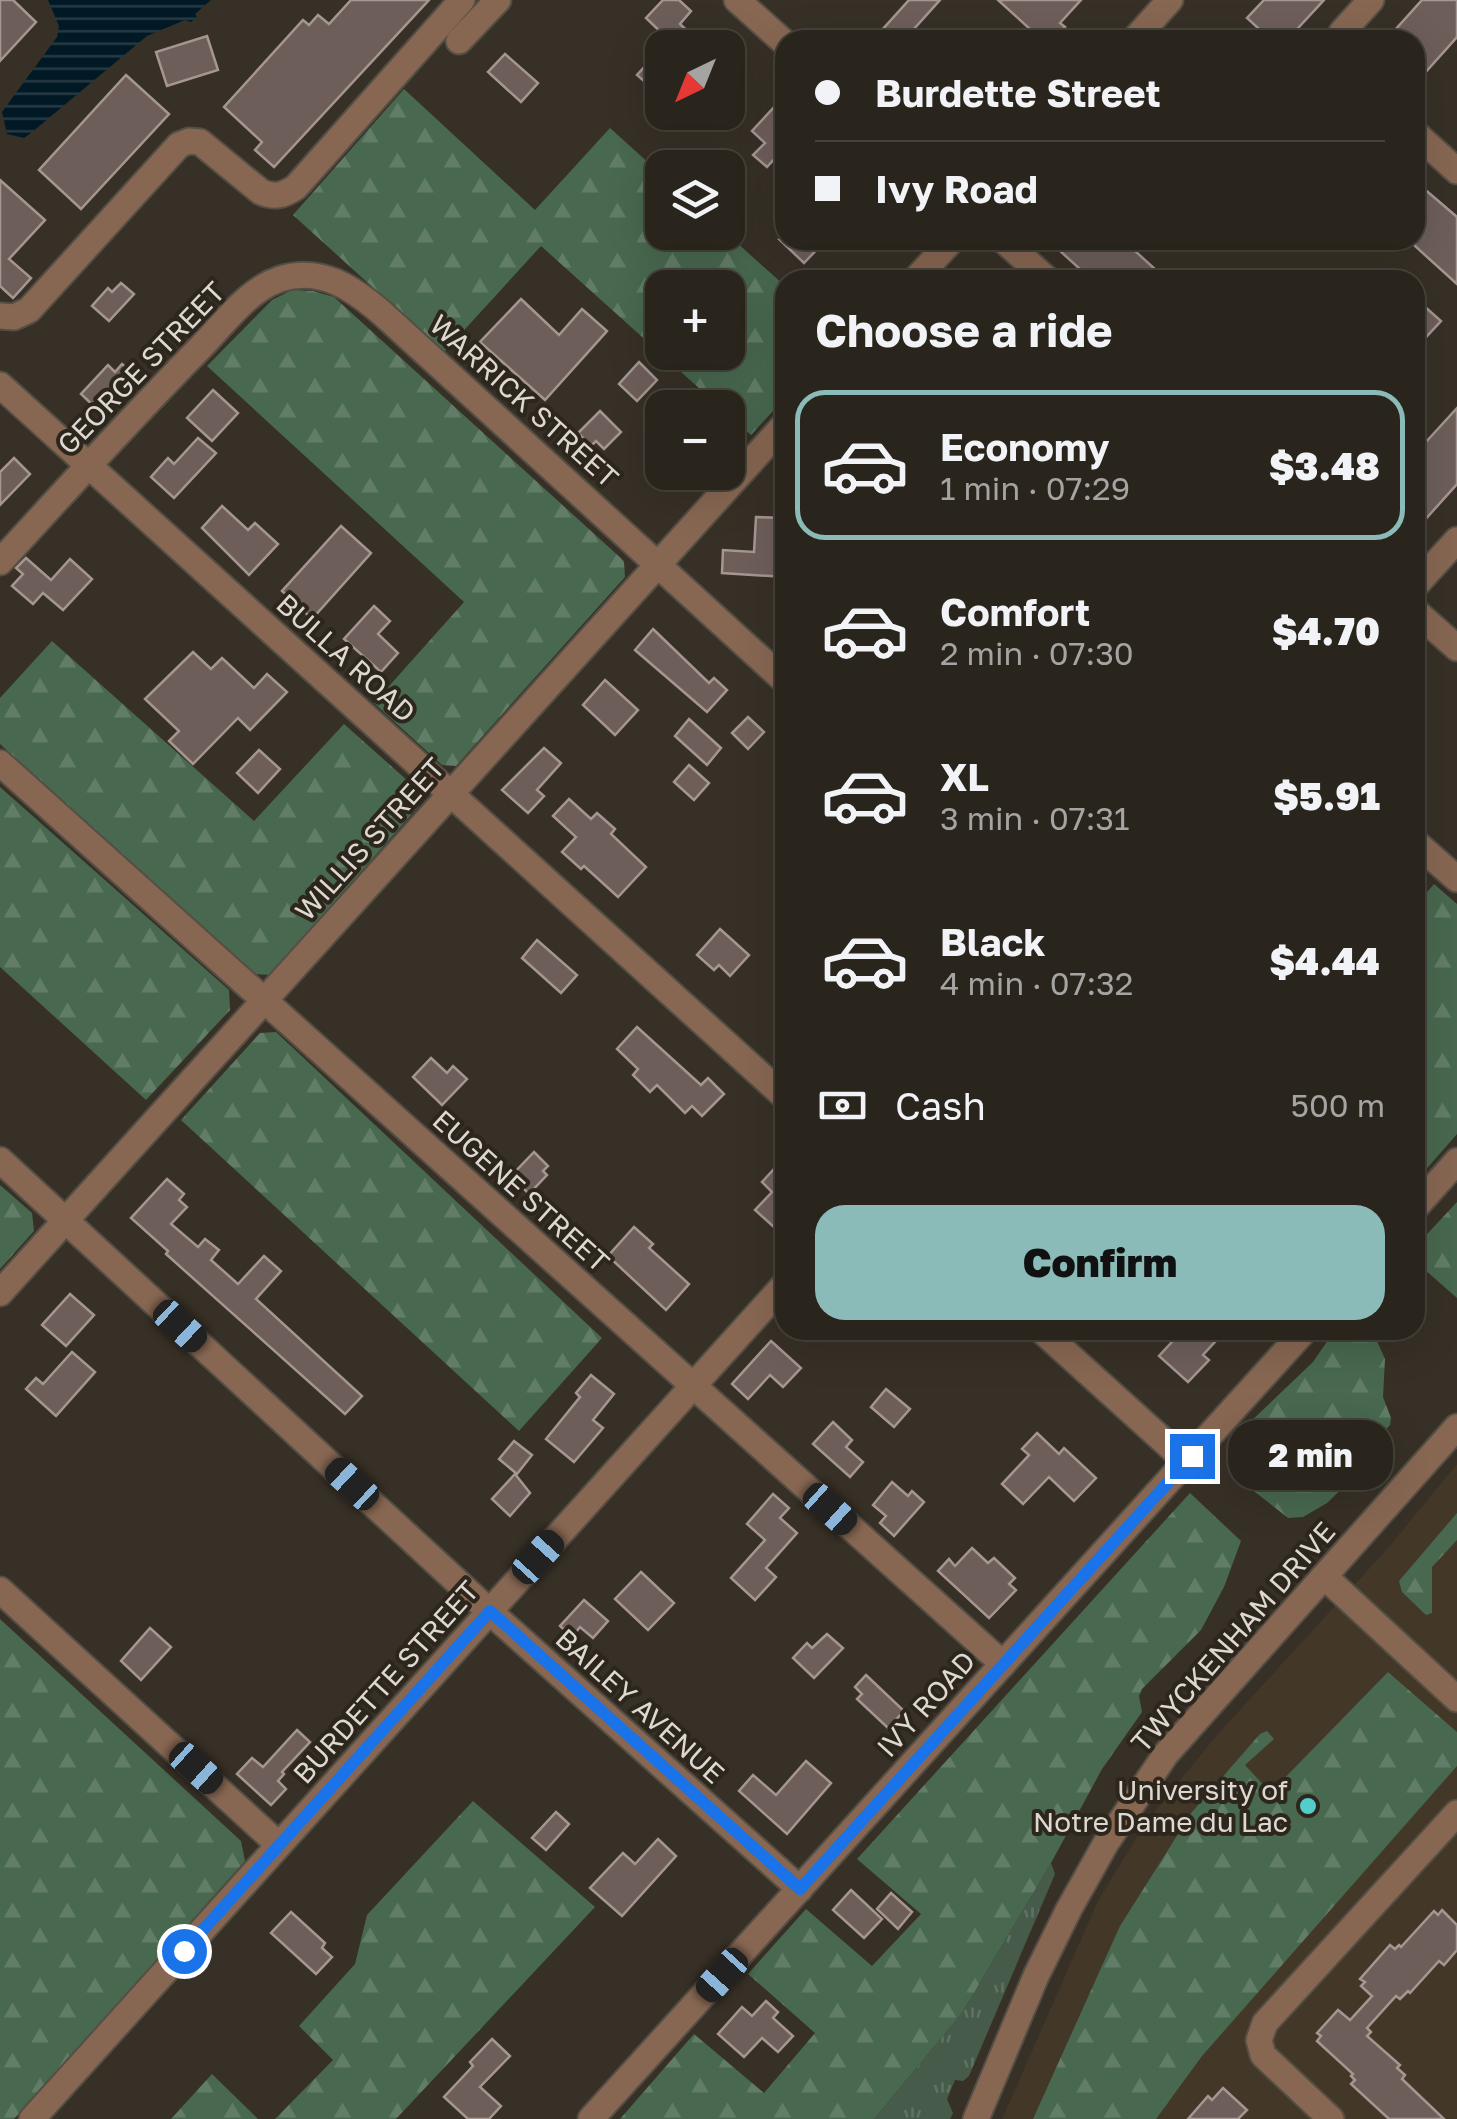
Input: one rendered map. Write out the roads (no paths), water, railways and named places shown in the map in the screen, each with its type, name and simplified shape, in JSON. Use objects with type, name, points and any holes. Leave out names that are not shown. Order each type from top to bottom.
[{"type":"street","points":[[7,316],[39,300],[179,145],[200,142],[270,196],[284,195],[296,187],[462,0]]},
{"type":"street","points":[[737,0],[775,35]]},
{"type":"street","points":[[1143,30],[1170,0]]},
{"type":"street","points":[[1344,30],[1371,0]]},
{"type":"street","points":[[459,42],[496,2]]},
{"type":"street","points":[[1425,142],[1457,171]]},
{"type":"street","points":[[924,270],[943,250]]},
{"type":"street","points":[[1014,250],[1037,270]]},
{"type":"street","name":"GEORGE STREET","points":[[0,562],[250,297],[279,280],[318,276],[340,282],[360,294],[399,328]]},
{"type":"street","name":"WARRICK STREET","points":[[399,328],[775,672]]},
{"type":"street","name":"BULLA ROAD","points":[[0,385],[775,1088]]},
{"type":"street","name":"WILLIS STREET","points":[[0,1293],[775,435]]},
{"type":"street","points":[[1425,575],[1457,540]]},
{"type":"street","points":[[1425,620],[1457,648]]},
{"type":"street","name":"EUGENE STREET","points":[[0,762],[1004,1664]]},
{"type":"street","points":[[1425,851],[1457,879]]},
{"type":"street","name":"BAILEY AVENUE","points":[[0,1160],[490,1611],[800,1889]]},
{"type":"street","points":[[1425,1197],[1457,1161]]},
{"type":"street","name":"BURDETTE STREET","points":[[32,2119],[775,1295]]},
{"type":"street","points":[[1053,1340],[1187,1462]]},
{"type":"street","name":"IVY ROAD","points":[[591,2119],[1296,1340]]},
{"type":"street","name":"TWYCKENHAM DRIVE","points":[[976,2119],[1036,1976],[1106,1843],[1166,1754],[1457,1427]]},
{"type":"street","points":[[1325,1577],[1457,1699]]},
{"type":"street","points":[[0,1590],[280,1845]]},
{"type":"street","points":[[1316,2114],[1263,2054],[1259,2040],[1265,2024],[1457,1812]]},
{"type":"water","points":[[48,0],[211,0],[191,22],[185,20],[147,36],[24,138],[7,134],[2,112],[57,37],[59,26]]},
{"type":"place","name":"University of Notre Dame du Lac","points":[[1308,1806]]}]
